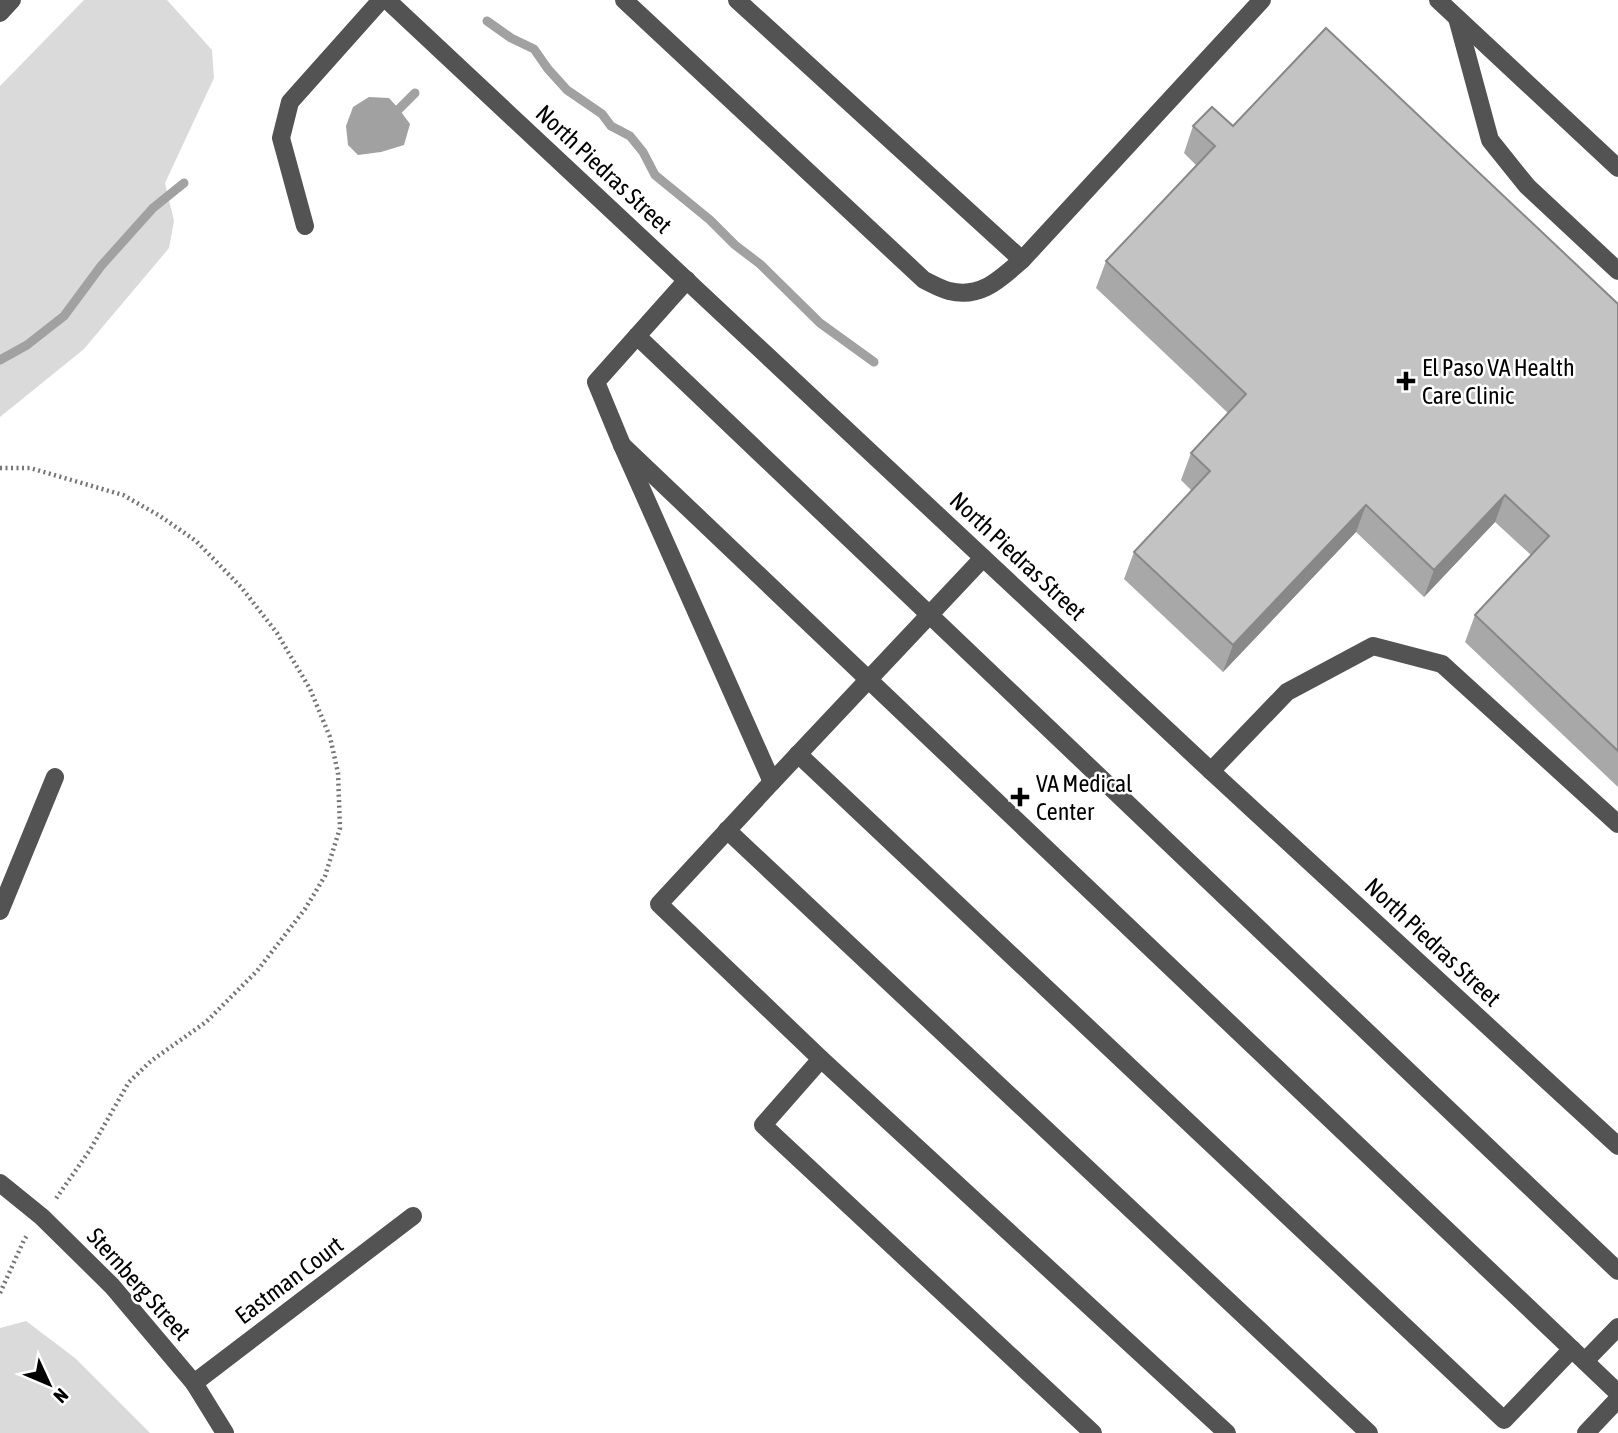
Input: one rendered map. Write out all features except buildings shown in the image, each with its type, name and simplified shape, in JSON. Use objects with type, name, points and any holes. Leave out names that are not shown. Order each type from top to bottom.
[{"type":"street","points":[[0,13],[12,0]]},
{"type":"street","points":[[305,226],[281,138],[290,102],[381,0]]},
{"type":"street","name":"North Piedras Street","points":[[387,0],[1211,771],[1618,1146]]},
{"type":"street","points":[[624,0],[924,280],[949,291],[970,293],[994,285],[1022,260],[1262,0]]},
{"type":"street","points":[[737,0],[1022,260]]},
{"type":"street","points":[[1438,0],[1618,168]]},
{"type":"street","points":[[1457,18],[1490,140],[1527,186],[1618,271]]},
{"type":"street","points":[[687,280],[596,382],[772,782]]},
{"type":"street","points":[[637,336],[1618,1271]]},
{"type":"street","points":[[622,445],[1618,1392]]},
{"type":"street","points":[[983,558],[659,904],[821,1059],[1227,1433]]},
{"type":"street","points":[[1211,771],[1287,692],[1373,646],[1442,664],[1618,824]]},
{"type":"street","points":[[798,754],[1504,1420],[1579,1355],[1618,1327]]},
{"type":"street","points":[[0,911],[55,777]]},
{"type":"street","points":[[727,830],[1369,1433]]},
{"type":"street","points":[[821,1059],[763,1125],[1093,1433]]},
{"type":"street","name":"Sternberg Street","points":[[0,1183],[42,1217],[112,1286],[194,1383],[225,1433]]},
{"type":"street","name":"Eastman Court","points":[[194,1383],[413,1216]]},
{"type":"street","points":[[1586,1433],[1618,1399]]},
{"type":"path","points":[[0,468],[30,468],[123,495],[196,541],[241,587],[277,633],[310,689],[330,737],[338,773],[340,828],[325,876],[305,909],[257,971],[206,1022],[151,1061],[129,1082],[90,1150],[24,1240],[0,1293]]},
{"type":"shaded area","points":[[84,0],[167,0],[212,50],[214,78],[165,183],[174,221],[169,248],[84,349],[0,417],[0,86]]},
{"type":"shaded area","points":[[369,97],[389,98],[410,124],[404,145],[358,155],[348,145],[346,126],[353,107]]},
{"type":"shaded area","points":[[26,1321],[75,1358],[150,1433],[0,1433],[0,1328]]},
{"type":"waterway","points":[[487,21],[511,38],[534,49],[567,90],[602,114],[611,126],[630,136],[643,152],[655,175],[760,264],[820,323],[874,362]]},
{"type":"waterway","points":[[391,115],[415,93]]},
{"type":"waterway","points":[[0,360],[27,345],[64,316],[101,266],[153,208],[184,183]]},
{"type":"place","name":"El Paso VA Health Care Clinic","points":[[1406,381]]},
{"type":"place","name":"VA Medical Center","points":[[1020,797]]}]
